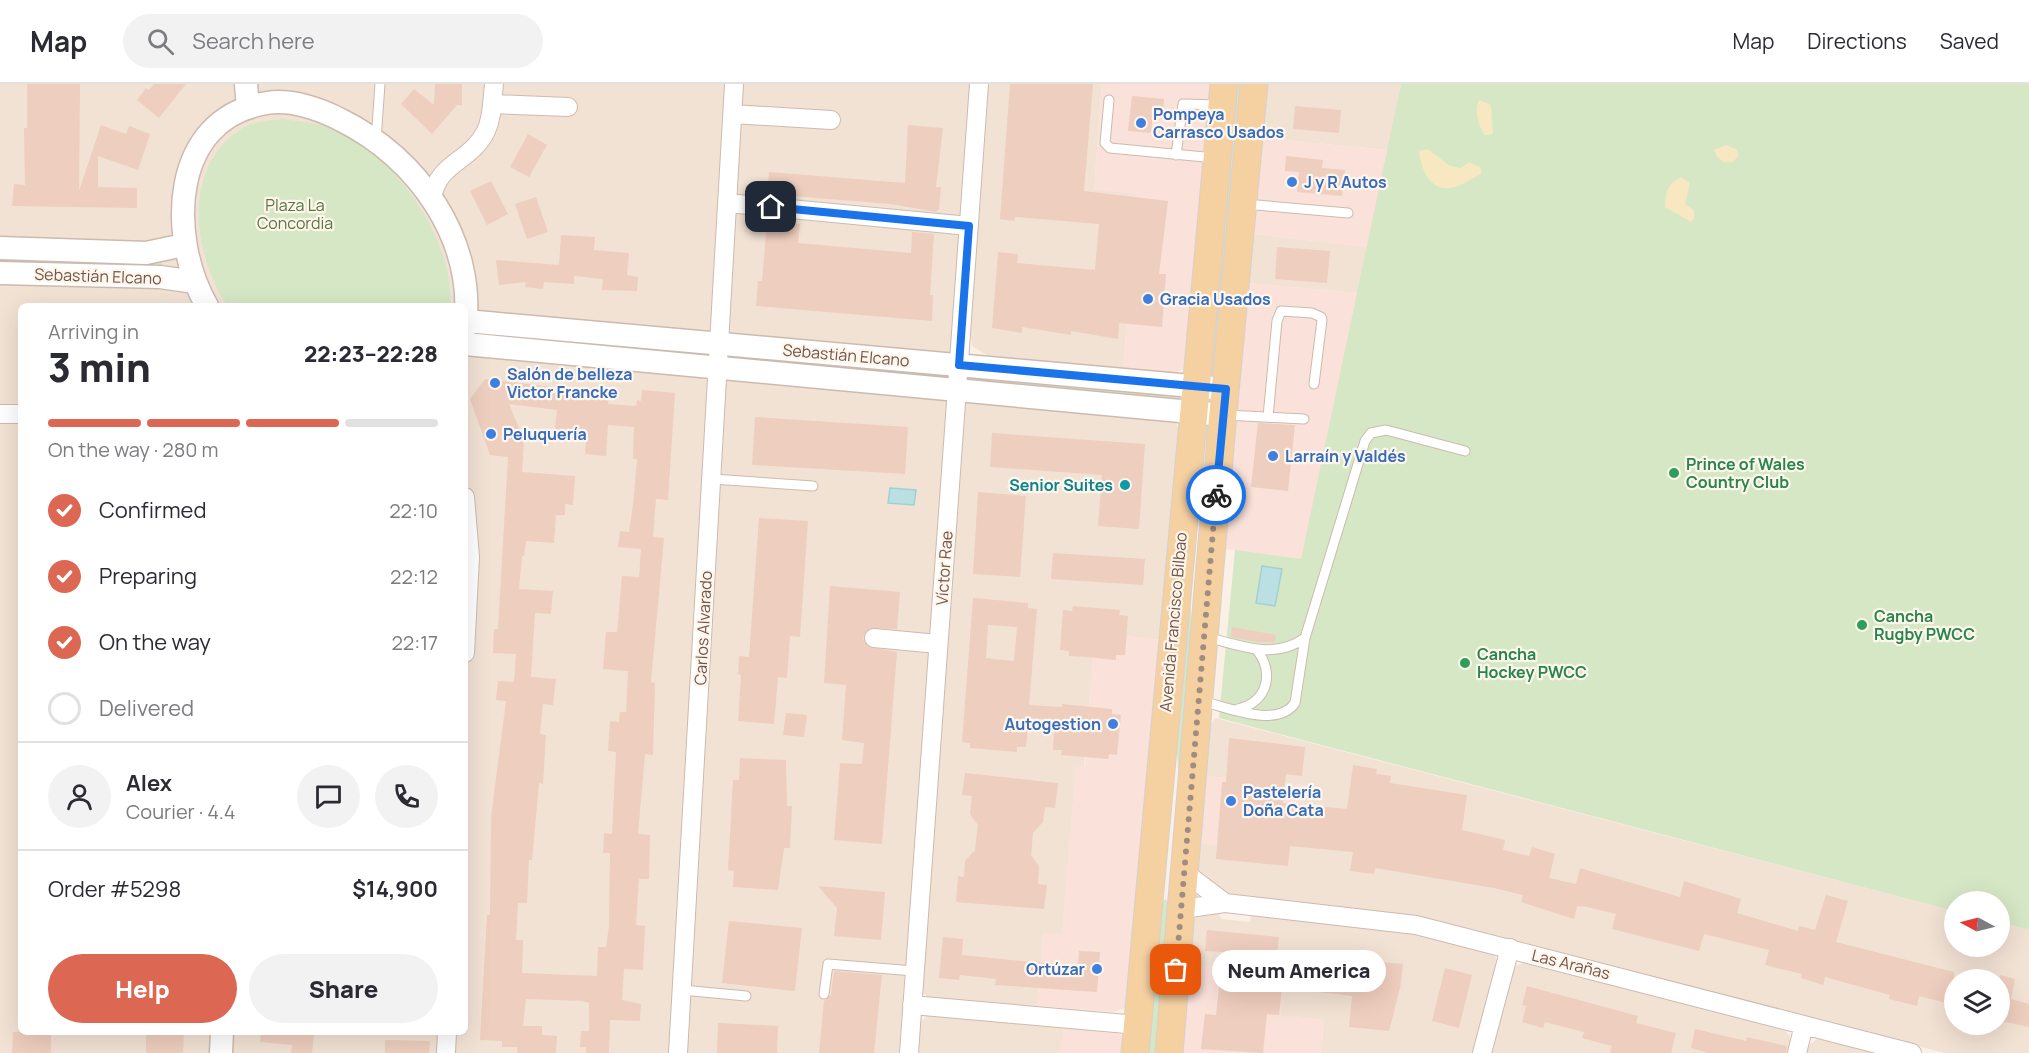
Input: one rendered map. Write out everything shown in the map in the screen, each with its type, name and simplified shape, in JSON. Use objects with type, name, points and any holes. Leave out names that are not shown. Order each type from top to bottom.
[{"type":"main road","name":"Avenida Francisco Bilbao","points":[[1169,1053],[1224,402],[1254,84]]},
{"type":"main road","name":"Avenida Francisco Bilbao","points":[[1135,1053],[1223,95]]},
{"type":"main road","points":[[1153,851],[1165,895],[1182,909]]},
{"type":"street","points":[[246,84],[248,108]]},
{"type":"street","points":[[432,199],[439,175],[478,143],[490,122],[494,84]]},
{"type":"street","name":"Carlos Alvarado","points":[[678,1053],[734,84]]},
{"type":"street","name":"Víctor Rae","points":[[909,1053],[980,84]]},
{"type":"street","points":[[206,303],[195,282],[184,245],[182,202],[192,162],[199,149],[218,127],[248,108],[268,102],[309,107],[333,116],[376,140],[412,171],[432,199],[449,231],[461,262],[466,290],[466,303]]},
{"type":"street","points":[[492,104],[568,107]]},
{"type":"street","points":[[733,114],[831,120]]},
{"type":"street","points":[[412,171],[439,175]]},
{"type":"street","points":[[728,203],[969,226]]},
{"type":"street","name":"Sebastián Elcano","points":[[0,248],[146,253],[184,245]]},
{"type":"street","name":"Sebastián Elcano","points":[[0,273],[160,277],[195,282]]},
{"type":"street","name":"Sebastián Elcano","points":[[468,325],[959,365],[1224,402]]},
{"type":"street","name":"Sebastián Elcano","points":[[468,344],[957,391],[1194,399]]},
{"type":"street","points":[[0,414],[18,414]]},
{"type":"street","points":[[468,533],[470,557],[468,595]]},
{"type":"street","points":[[874,638],[938,644]]},
{"type":"street","points":[[1185,868],[1192,878],[1225,903]]},
{"type":"street","name":"Las Arañas","points":[[1182,909],[1225,903],[1416,925],[1912,1053]]},
{"type":"street","points":[[1482,1053],[1510,948]]},
{"type":"street","points":[[912,1005],[1138,1025]]},
{"type":"street","points":[[1797,1053],[1804,1025]]},
{"type":"street","points":[[221,1053],[222,1035]]},
{"type":"street","points":[[446,1053],[447,1035]]},
{"type":"lane","points":[[376,140],[380,84]]},
{"type":"lane","points":[[1176,155],[1183,104],[1223,95]]},
{"type":"lane","points":[[1109,100],[1105,143],[1110,148],[1217,158]]},
{"type":"lane","points":[[1243,204],[1348,213]]},
{"type":"lane","points":[[1268,417],[1277,321],[1281,311],[1312,313],[1321,316],[1314,384]]},
{"type":"lane","points":[[1224,402],[1268,417],[1304,419]]},
{"type":"lane","points":[[1199,700],[1267,717],[1289,712],[1295,703],[1305,638],[1365,441],[1371,433],[1386,430],[1465,451]]},
{"type":"lane","points":[[712,478],[813,486]]},
{"type":"lane","points":[[1205,637],[1256,649],[1282,650],[1305,638]]},
{"type":"lane","points":[[1236,709],[1255,703],[1264,690],[1266,669],[1256,649]]},
{"type":"lane","points":[[824,994],[828,964],[914,971]]},
{"type":"lane","points":[[682,990],[746,996]]},
{"type":"shaded area","points":[[0,84],[971,84],[899,1053],[0,1053]]},
{"type":"shaded area","points":[[987,84],[1102,84],[1094,189],[1137,194],[1123,368],[991,358],[972,346],[969,325]]},
{"type":"shaded area","points":[[1102,84],[1216,84],[1187,368],[1173,373],[1123,368],[1137,194],[1094,190]]},
{"type":"shaded area","points":[[1266,84],[1401,84],[1388,150],[1261,138]]},
{"type":"shaded area","points":[[1261,138],[1388,150],[1367,247],[1253,234]]},
{"type":"shaded area","points":[[1253,234],[1367,247],[1358,293],[1249,283]]},
{"type":"shaded area","points":[[1249,283],[1358,293],[1301,559],[1225,549]]},
{"type":"shaded area","points":[[966,399],[1172,416],[1179,429],[1162,640],[1095,633],[1084,768],[1076,767],[1062,935],[1043,933],[1037,1006],[929,999],[922,991]]},
{"type":"shaded area","points":[[1094,633],[1162,640],[1127,1007],[1114,1012],[1037,1006],[1043,933],[1062,934],[1076,767],[1085,767]]},
{"type":"shaded area","points":[[1215,718],[1944,908],[1944,957],[2010,957],[2010,925],[2029,930],[2029,1053],[1945,1053],[1411,916],[1225,896],[1197,876],[1200,844],[1305,785],[1206,776],[1210,725]]},
{"type":"shaded area","points":[[1206,776],[1305,785],[1301,830],[1222,846],[1200,844]]},
{"type":"shaded area","points":[[1217,912],[1222,919],[1250,922],[1251,915],[1417,933],[1493,952],[1498,963],[1474,1053],[1321,1053],[1324,1020],[1281,1016],[1189,964],[1197,915]]},
{"type":"shaded area","points":[[1525,962],[1782,1028],[1790,1036],[1790,1053],[1488,1053],[1514,967]]},
{"type":"shaded area","points":[[1189,964],[1284,973],[1281,1016],[1324,1020],[1321,1053],[1182,1053]]},
{"type":"shaded area","points":[[927,1016],[1063,1028],[1061,1053],[917,1053],[920,1022]]},
{"type":"shaded area","points":[[1063,1028],[1120,1034],[1124,1038],[1124,1053],[1061,1053]]},
{"type":"shaded area","points":[[1817,1039],[1876,1053],[1807,1053],[1810,1044]]},
{"type":"green space","points":[[1237,84],[1243,84],[1218,367],[1212,379],[1210,378]]},
{"type":"green space","name":"Prince of Wales Country Club","points":[[1401,84],[2029,84],[2029,930],[2010,925],[2010,891],[1944,891],[1944,908],[1219,718],[1235,550],[1301,559]]},
{"type":"green space","name":"Plaza La Concordia","points":[[283,119],[324,126],[346,135],[386,165],[404,185],[432,229],[442,252],[449,278],[451,303],[225,303],[203,251],[199,210],[201,190],[206,171],[220,148],[241,129],[251,124]]},
{"type":"green space","points":[[161,259],[162,266],[17,263],[15,260]]},
{"type":"green space","points":[[745,352],[939,375],[937,380],[744,363]]},
{"type":"green space","points":[[978,377],[1178,394],[1180,397],[1175,400],[979,383]]},
{"type":"green space","points":[[1190,600],[1194,656],[1179,788],[1177,751]]},
{"type":"green space","points":[[1166,899],[1171,909],[1156,1053],[1148,1053],[1162,902]]},
{"type":"sand","points":[[1479,100],[1491,105],[1493,134],[1485,135],[1480,127],[1477,114]]},
{"type":"sand","points":[[1726,145],[1736,149],[1739,155],[1733,162],[1724,162],[1717,157],[1714,150]]},
{"type":"sand","points":[[1428,149],[1450,166],[1461,168],[1469,162],[1480,167],[1482,173],[1455,187],[1440,187],[1429,179],[1422,166],[1419,151]]},
{"type":"sand","points":[[1681,177],[1690,183],[1685,204],[1694,210],[1694,219],[1691,222],[1665,207],[1668,189]]},
{"type":"water","points":[[890,488],[916,490],[914,505],[888,503]]},
{"type":"water","points":[[1262,566],[1282,569],[1275,606],[1256,603]]},
{"type":"building","points":[[27,84],[80,84],[79,191],[101,125],[126,134],[129,126],[150,134],[138,170],[98,156],[98,187],[137,188],[137,208],[12,206],[14,184],[25,185],[24,128],[27,128]]},
{"type":"building","points":[[154,84],[186,84],[159,118],[137,100],[146,88],[149,90]]},
{"type":"building","points":[[435,84],[462,84],[462,105],[457,105],[432,134],[401,104],[414,89],[434,105]]},
{"type":"building","points":[[1010,84],[1093,84],[1084,191],[1168,201],[1159,274],[1166,274],[1162,327],[1119,323],[1118,339],[1071,331],[1071,335],[1022,327],[1022,333],[992,328],[998,252],[1018,254],[1017,263],[1095,270],[1099,224],[1015,217],[1014,221],[1000,219]]},
{"type":"building","name":"Pompeya Carrasco Usados","points":[[1132,96],[1164,99],[1163,115],[1153,114],[1151,133],[1128,131]]},
{"type":"building","points":[[1295,106],[1341,110],[1339,133],[1293,129]]},
{"type":"building","points":[[908,125],[943,128],[936,187],[941,187],[939,209],[936,212],[891,204],[767,194],[769,172],[905,183]]},
{"type":"building","points":[[528,134],[547,145],[529,177],[510,167]]},
{"type":"building","points":[[1286,156],[1323,160],[1322,168],[1345,170],[1342,196],[1297,192],[1299,172],[1285,171]]},
{"type":"building","points":[[491,181],[508,214],[487,225],[470,191]]},
{"type":"building","points":[[536,197],[548,232],[527,239],[515,204]]},
{"type":"building","points":[[767,221],[800,224],[798,243],[911,253],[912,232],[934,234],[930,295],[933,295],[932,321],[756,306],[758,281],[762,281]]},
{"type":"building","points":[[561,235],[595,237],[594,250],[629,253],[627,275],[638,277],[637,291],[602,290],[603,279],[574,276],[574,284],[544,282],[543,289],[525,287],[526,282],[499,285],[496,260],[559,265]]},
{"type":"building","points":[[1277,247],[1330,251],[1327,283],[1275,279]]},
{"type":"building","points":[[485,379],[580,390],[579,395],[609,397],[608,404],[636,406],[637,400],[641,401],[642,390],[675,393],[668,500],[656,499],[653,537],[664,538],[651,682],[655,683],[653,755],[645,754],[638,834],[650,835],[649,879],[639,879],[636,925],[645,926],[643,970],[624,969],[622,1000],[641,1004],[640,1021],[610,1020],[609,1053],[586,1053],[586,1047],[580,1047],[581,1031],[589,1031],[589,1003],[582,1001],[526,999],[523,1026],[542,1026],[542,1035],[557,1036],[556,1053],[517,1053],[517,1047],[502,1047],[502,1041],[480,1040],[487,915],[490,915],[491,817],[506,701],[496,700],[498,681],[514,682],[516,654],[493,653],[494,629],[498,629],[508,457],[490,455],[470,399]],"holes":[[[509,404],[557,410],[554,436],[586,440],[585,454],[606,456],[608,425],[634,427],[633,459],[637,459],[629,532],[620,531],[618,547],[641,549],[639,577],[622,576],[617,632],[606,632],[603,669],[628,671],[626,712],[620,712],[619,722],[610,721],[608,751],[616,752],[612,834],[604,833],[603,853],[610,853],[609,926],[606,947],[598,947],[597,976],[522,973],[523,940],[516,940],[518,903],[527,903],[529,860],[532,860],[539,783],[543,784],[546,735],[540,734],[543,704],[553,705],[556,679],[531,677],[535,613],[551,614],[553,591],[519,589],[522,556],[524,556],[526,541],[554,543],[556,515],[565,515],[565,504],[573,505],[575,476],[522,472],[524,440]]]},
{"type":"building","points":[[755,417],[908,427],[905,474],[752,465]]},
{"type":"building","name":"Larraín y Valdés","points":[[1258,423],[1295,425],[1288,491],[1251,487]]},
{"type":"building","name":"Senior Suites","points":[[992,433],[1145,444],[1139,529],[1098,526],[1102,475],[990,467]]},
{"type":"building","points":[[978,492],[1026,496],[1020,577],[973,574]]},
{"type":"building","points":[[759,518],[808,521],[800,637],[790,636],[787,678],[778,677],[774,724],[738,721],[741,675],[738,674],[739,656],[749,657]]},
{"type":"building","points":[[1053,553],[1145,559],[1143,585],[1051,579]]},
{"type":"building","points":[[830,586],[900,592],[897,629],[870,628],[863,638],[868,647],[897,652],[882,844],[834,840],[840,763],[862,764],[864,743],[842,740],[846,685],[824,683]]},
{"type":"building","points":[[973,598],[1028,603],[1028,608],[1037,609],[1029,705],[1062,707],[1062,704],[1112,709],[1112,714],[1121,715],[1117,755],[1109,754],[1108,759],[1061,755],[1062,750],[1053,750],[1055,720],[1029,718],[1026,747],[1017,747],[1017,752],[970,748],[970,743],[962,742]],"holes":[[[988,625],[1017,627],[1014,661],[986,658]]]},
{"type":"building","points":[[1073,606],[1120,610],[1119,615],[1128,616],[1125,655],[1116,655],[1116,660],[1069,656],[1069,651],[1060,650],[1063,610],[1072,611]]},
{"type":"building","points":[[1232,627],[1276,635],[1275,642],[1258,642],[1231,637]]},
{"type":"building","points":[[786,713],[807,715],[804,737],[783,735]]},
{"type":"building","points":[[1229,738],[1305,747],[1302,776],[1286,774],[1283,803],[1347,809],[1353,765],[1377,769],[1376,774],[1391,776],[1390,783],[1467,795],[1462,830],[1505,840],[1503,850],[1529,856],[1532,847],[1555,854],[1549,878],[1576,884],[1580,868],[1680,897],[1684,881],[1741,899],[1737,913],[1798,931],[1799,926],[1815,930],[1826,895],[1848,901],[1836,942],[1944,969],[1944,1002],[1919,996],[1917,1006],[1889,999],[1890,995],[1825,977],[1823,985],[1801,978],[1802,974],[1765,965],[1769,950],[1704,934],[1699,951],[1612,929],[1616,914],[1587,907],[1577,906],[1574,919],[1521,902],[1523,895],[1494,888],[1375,868],[1374,874],[1350,871],[1353,852],[1290,846],[1288,866],[1216,859],[1222,782],[1226,782]]},
{"type":"building","points":[[740,758],[786,760],[787,806],[792,806],[790,848],[784,848],[778,890],[733,887],[734,871],[728,870],[733,780],[739,780]]},
{"type":"building","points":[[965,773],[1058,783],[1055,808],[1045,807],[1043,822],[1033,833],[1031,855],[1039,866],[1038,884],[1047,885],[1044,909],[956,902],[958,876],[964,877],[965,861],[975,850],[978,825],[970,814],[972,796],[962,795]]},
{"type":"building","points":[[818,886],[885,892],[881,940],[834,936],[837,908]]},
{"type":"building","points":[[729,921],[802,928],[795,991],[722,983]]},
{"type":"building","points":[[1207,930],[1279,937],[1275,978],[1283,979],[1279,1015],[1267,1014],[1263,1053],[1201,1049],[1205,1014],[1216,1015],[1223,952],[1205,951]]},
{"type":"building","points":[[943,937],[963,939],[962,955],[1011,960],[1078,966],[1079,951],[1100,952],[1097,992],[995,985],[996,979],[960,975],[959,980],[939,978]]},
{"type":"building","points":[[1313,956],[1403,964],[1400,988],[1389,1031],[1349,1027],[1352,996],[1309,991]]},
{"type":"building","points":[[1445,968],[1472,975],[1459,1028],[1432,1021]]},
{"type":"building","points":[[834,971],[882,975],[874,1053],[819,1053],[824,1001],[831,995]]},
{"type":"building","points":[[2010,978],[2015,979],[2011,999],[2029,1004],[2029,1027],[2010,1023]]},
{"type":"building","points":[[1527,986],[1638,1016],[1636,1023],[1676,1033],[1671,1053],[1610,1053],[1612,1046],[1582,1038],[1584,1032],[1545,1022],[1543,1028],[1522,1022],[1526,1006],[1522,1005]]},
{"type":"building","points":[[718,1023],[778,1026],[777,1053],[717,1053]]},
{"type":"building","points":[[1695,1029],[1746,1041],[1747,1037],[1787,1046],[1786,1053],[1708,1053],[1691,1048]]},
{"type":"building","points":[[13,1032],[18,1032],[18,1035],[51,1035],[51,1053],[12,1053]]},
{"type":"building","points":[[146,1035],[184,1035],[183,1053],[146,1053]]},
{"type":"building","points":[[261,1035],[314,1035],[312,1053],[291,1053],[292,1045],[260,1042]]},
{"type":"building","points":[[385,1040],[430,1041],[429,1053],[385,1053]]},
{"type":"way so far","points":[[1176,970],[1216,495]]},
{"type":"place","name":"Pompeya Carrasco Usados","points":[[1141,123]]},
{"type":"place","name":"J y R Autos","points":[[1292,182]]},
{"type":"place","name":"Gracia Usados","points":[[1148,299]]},
{"type":"place","name":"Salón de belleza Victor Francke","points":[[495,383]]},
{"type":"place","name":"Peluquería","points":[[491,434]]},
{"type":"place","name":"Larraín y Valdés","points":[[1273,456]]},
{"type":"place","name":"Prince of Wales Country Club","points":[[1674,473]]},
{"type":"place","name":"Senior Suites","points":[[1125,485]]},
{"type":"place","name":"Cancha Rugby PWCC","points":[[1862,625]]},
{"type":"place","name":"Cancha Hockey PWCC","points":[[1465,663]]},
{"type":"place","name":"Autogestion","points":[[1113,724]]},
{"type":"place","name":"Pastelería Doña Cata","points":[[1231,801]]},
{"type":"place","name":"Ortúzar","points":[[1097,969]]},
{"type":"place","name":"Neum America","points":[[1176,970]]},
{"type":"route","points":[[771,207],[969,226],[959,365],[1226,389],[1216,495]]}]
